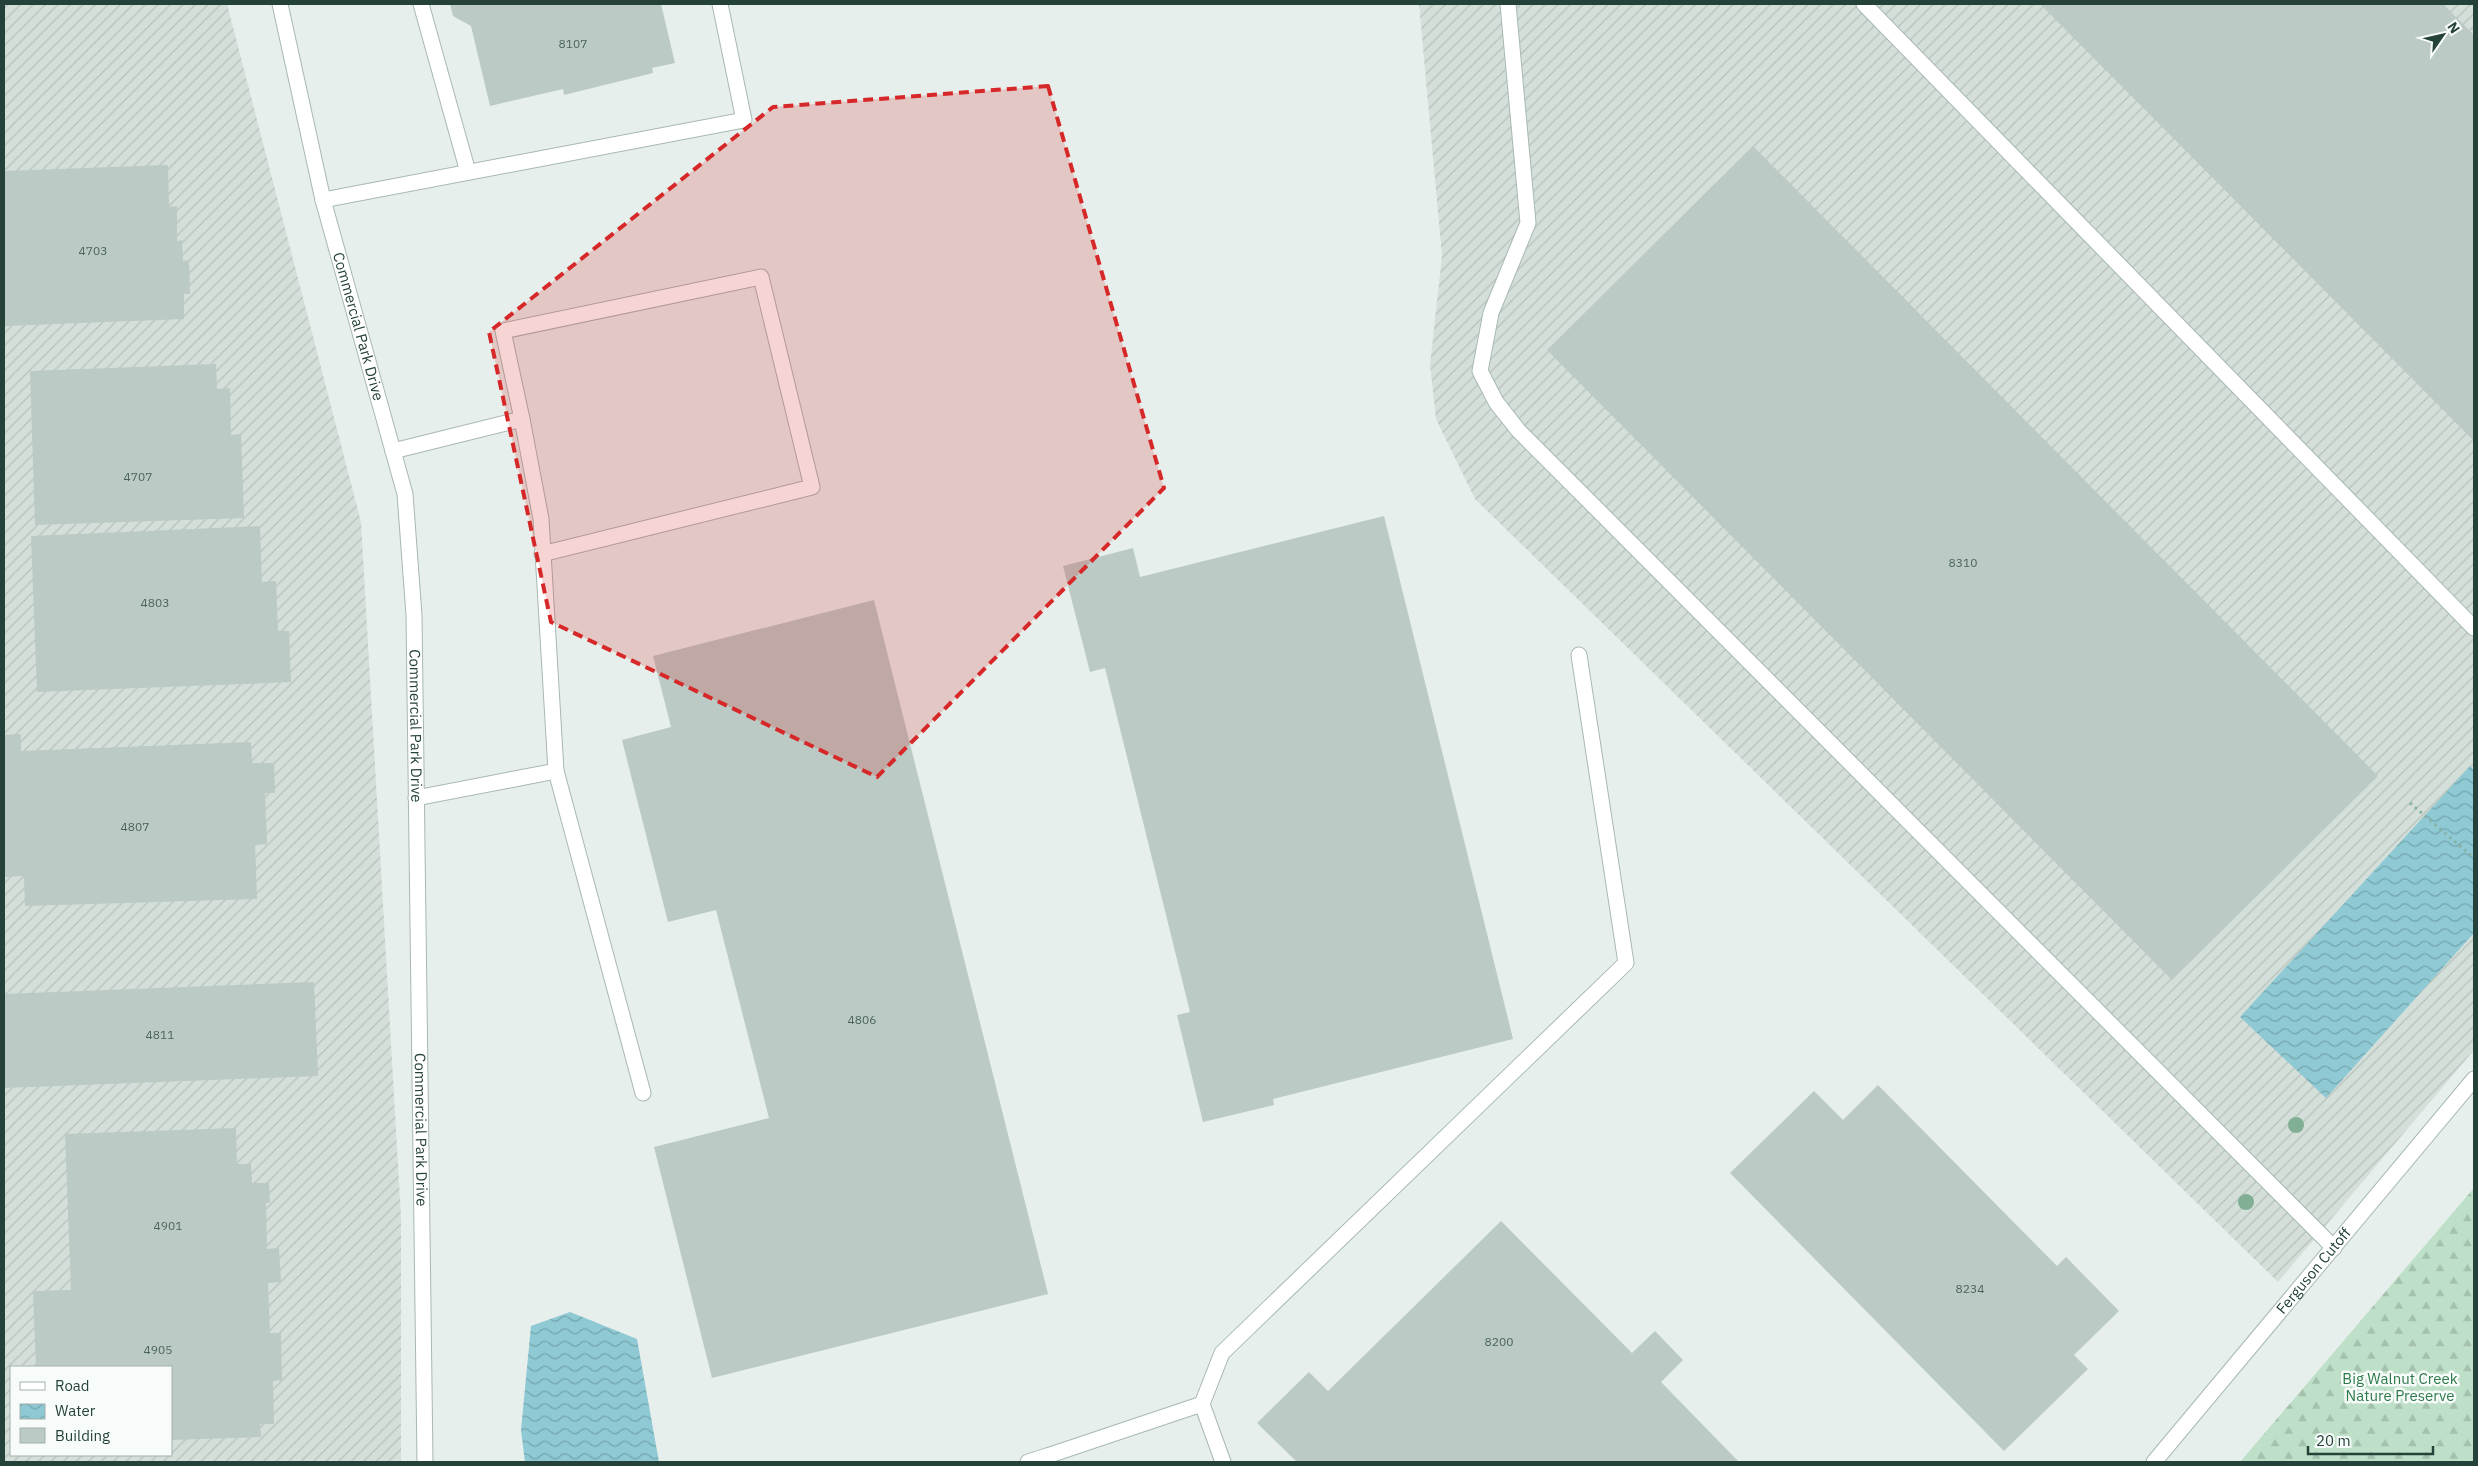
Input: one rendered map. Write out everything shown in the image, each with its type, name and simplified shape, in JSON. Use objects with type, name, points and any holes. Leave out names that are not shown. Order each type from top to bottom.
[{"type":"street","name":"Commercial Park Drive","points":[[280,4],[323,200],[405,494],[414,615],[425,1462]]},
{"type":"street","points":[[421,4],[468,172]]},
{"type":"street","points":[[323,200],[744,120],[720,4]]},
{"type":"street","points":[[1508,4],[1528,224],[1491,313],[1480,371],[1496,402],[1525,437],[2334,1248]]},
{"type":"street","points":[[1864,4],[2474,628]]},
{"type":"street","points":[[542,554],[812,487],[761,276],[503,331],[541,519],[542,554],[556,771],[644,1093]]},
{"type":"street","points":[[393,451],[522,419]]},
{"type":"street","points":[[1223,1462],[1202,1404],[1222,1353],[1626,963],[1579,655]]},
{"type":"street","points":[[416,798],[556,771]]},
{"type":"street","name":"Ferguson Cutoff","points":[[2154,1462],[2474,1079]]},
{"type":"street","points":[[1028,1462],[1202,1404]]},
{"type":"path","points":[[2410,803],[2474,858]]},
{"type":"highlighted area","points":[[1048,86],[1164,488],[877,777],[551,622],[489,332],[773,107]]},
{"type":"shaded area","points":[[4,4],[227,4],[361,522],[401,1217],[401,1462],[4,1462]]},
{"type":"shaded area","points":[[1419,4],[2474,4],[2474,1050],[2278,1282],[1475,499],[1436,419],[1430,365],[1442,256]]},
{"type":"green space","name":"Big Walnut Creek Nature Preserve","points":[[2474,1188],[2474,1462],[2240,1462]]},
{"type":"water","points":[[2470,766],[2474,770],[2474,933],[2326,1098],[2240,1017]]},
{"type":"water","points":[[570,1312],[637,1339],[659,1462],[525,1462],[521,1430],[531,1326]]},
{"type":"building","points":[[450,4],[661,4],[675,63],[652,68],[653,73],[564,95],[563,89],[490,106],[471,26],[453,16]]},
{"type":"building","points":[[2040,4],[2443,4],[2474,35],[2474,441]]},
{"type":"building","points":[[1753,146],[2378,776],[2172,980],[1547,350]]},
{"type":"building","points":[[168,165],[169,207],[177,206],[177,241],[182,240],[183,261],[189,260],[190,294],[184,294],[184,319],[4,326],[4,171]]},
{"type":"building","points":[[216,364],[217,389],[230,388],[231,435],[241,434],[244,518],[35,525],[30,371]]},
{"type":"building","points":[[1384,516],[1513,1039],[1273,1099],[1274,1105],[1203,1122],[1177,1015],[1190,1012],[1105,668],[1090,672],[1063,566],[1133,548],[1140,577]]},
{"type":"building","points":[[260,526],[262,582],[276,581],[278,631],[289,631],[291,682],[37,692],[31,536]]},
{"type":"building","points":[[874,600],[1048,1294],[712,1378],[654,1147],[769,1118],[716,910],[668,922],[622,740],[671,727],[653,656]]},
{"type":"building","points":[[21,734],[21,751],[251,742],[252,763],[274,763],[275,793],[265,793],[267,844],[255,845],[257,899],[25,906],[24,876],[4,877],[4,735]]},
{"type":"building","points":[[314,982],[318,1076],[4,1088],[4,994]]},
{"type":"building","points":[[1878,1085],[2057,1266],[2066,1257],[2119,1311],[2074,1355],[2088,1369],[2004,1451],[1730,1173],[1814,1091],[1843,1120]]},
{"type":"building","points":[[236,1128],[237,1164],[251,1164],[252,1183],[269,1183],[270,1203],[266,1203],[267,1249],[279,1248],[281,1282],[268,1283],[270,1333],[281,1333],[282,1380],[273,1381],[274,1424],[260,1424],[261,1437],[172,1440],[172,1366],[36,1366],[33,1291],[71,1290],[65,1134]]},
{"type":"building","points":[[1501,1221],[1632,1353],[1655,1331],[1683,1360],[1661,1382],[1739,1462],[1297,1462],[1257,1423],[1309,1372],[1328,1391]]}]
